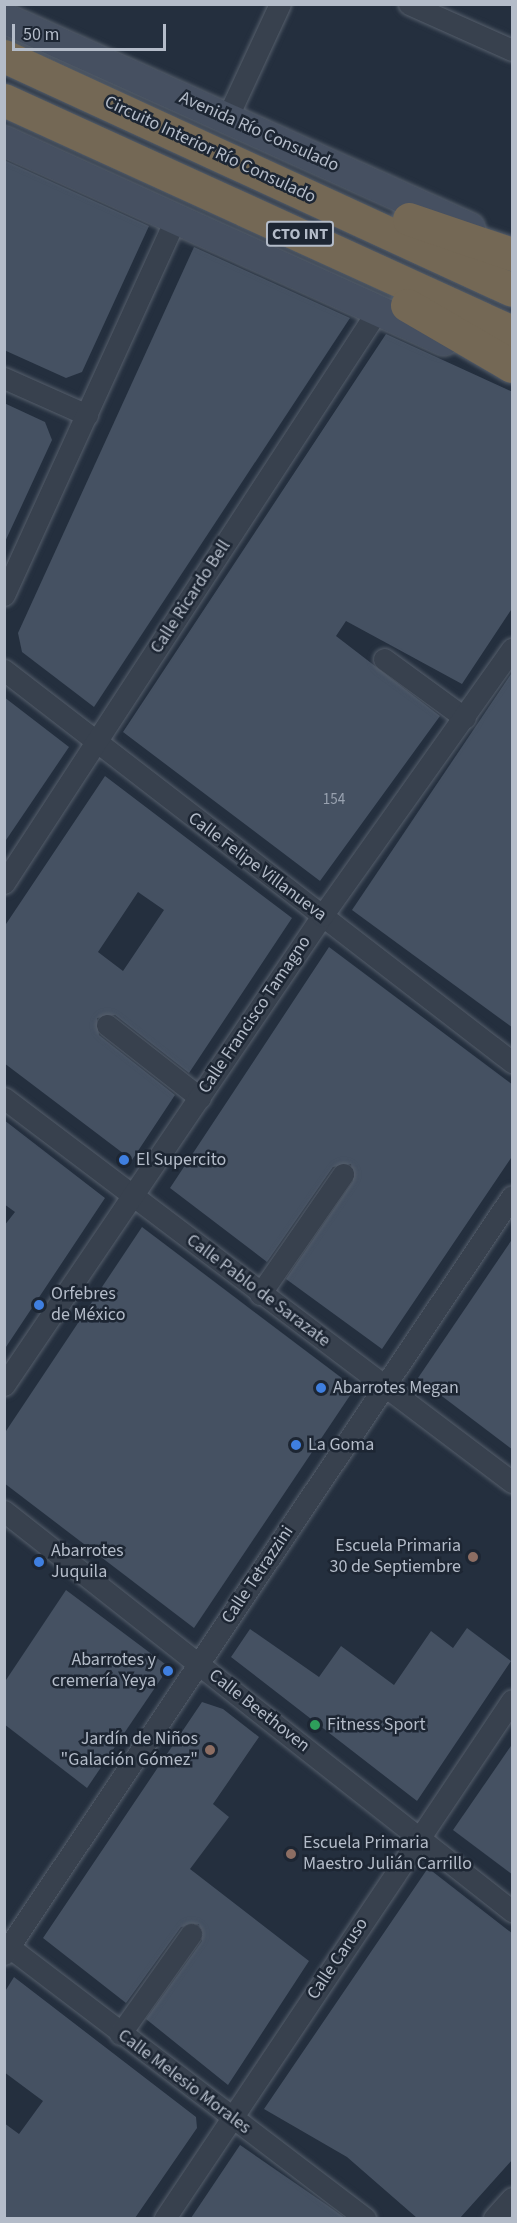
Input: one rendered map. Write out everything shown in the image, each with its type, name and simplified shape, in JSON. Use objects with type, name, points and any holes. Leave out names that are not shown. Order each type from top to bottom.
[{"type":"highway","name":"Circuito Interior Río Consulado","points":[[4,56],[513,290]]},
{"type":"highway","name":"Circuito Interior Río Consulado","points":[[4,100],[513,332]]},
{"type":"highway","points":[[289,186],[345,194],[513,254]]},
{"type":"highway","points":[[293,231],[362,283],[513,366]]},
{"type":"main road","name":"Avenida Río Consulado","points":[[4,18],[513,249]]},
{"type":"main road","name":"CTO INT","points":[[4,141],[513,372]]},
{"type":"street","points":[[227,118],[280,4]]},
{"type":"street","points":[[409,4],[513,50]]},
{"type":"street","points":[[4,595],[175,219]]},
{"type":"street","name":"Calle Ricardo Bell","points":[[4,883],[377,310]]},
{"type":"street","points":[[4,378],[87,415]]},
{"type":"street","name":"Calle Francisco Tamagno","points":[[4,1385],[322,916],[513,649]]},
{"type":"street","points":[[384,659],[465,718]]},
{"type":"street","name":"Calle Felipe Villanueva","points":[[4,670],[95,744],[513,1062]]},
{"type":"street","points":[[107,1025],[200,1098]]},
{"type":"street","name":"Calle Pablo de Sarazate","points":[[4,1098],[260,1294],[513,1482]]},
{"type":"street","points":[[260,1294],[343,1174]]},
{"type":"street","name":"Calle Tetrazzini","points":[[6,1948],[387,1387],[513,1196]]},
{"type":"street","name":"Calle Beethoven","points":[[4,1511],[421,1836],[513,1911]]},
{"type":"street","name":"Calle Caruso","points":[[165,2218],[513,1700]]},
{"type":"street","points":[[120,2034],[191,1934]]},
{"type":"street","name":"Calle Melesio Morales","points":[[6,1948],[365,2218]]},
{"type":"building","points":[[4,160],[149,226],[82,372],[66,378],[4,350]]},
{"type":"building","points":[[194,247],[350,318],[94,707],[22,652],[18,633]]},
{"type":"building","points":[[386,334],[513,392],[513,607],[462,684],[346,621],[336,636],[440,716],[320,881],[123,732]]},
{"type":"building","points":[[4,403],[45,422],[52,440],[4,544]]},
{"type":"building","points":[[513,671],[513,1028],[352,910]]},
{"type":"building","points":[[4,697],[69,747],[4,843]]},
{"type":"building","points":[[105,776],[292,918],[189,1073],[115,1015],[97,1018],[99,1035],[175,1095],[132,1160],[4,1063],[4,927]],"holes":[[[138,892],[164,910],[123,971],[98,952]]]},
{"type":"building","points":[[329,947],[513,1085],[513,1155],[382,1349],[286,1279],[353,1181],[351,1164],[333,1167],[267,1262],[170,1188]]},
{"type":"building","points":[[4,1120],[105,1198],[4,1350],[4,1226],[15,1212],[4,1204]]},
{"type":"building","points":[[142,1227],[355,1388],[194,1628],[4,1483],[4,1434]]},
{"type":"building","points":[[513,1238],[513,1450],[418,1378]]},
{"type":"building","points":[[66,1590],[169,1667],[87,1788],[4,1724],[4,1683]]},
{"type":"building","points":[[467,1628],[511,1661],[417,1801],[231,1657],[250,1629],[319,1677],[341,1646],[394,1685],[431,1631],[453,1648]]},
{"type":"building","points":[[202,1702],[223,1709],[259,1737],[213,1804],[229,1817],[190,1869],[309,1961],[228,2085],[146,2019],[202,1941],[199,1924],[181,1927],[126,2003],[43,1938]]},
{"type":"building","points":[[513,1743],[513,1875],[453,1830]]},
{"type":"building","points":[[428,1868],[513,1934],[513,2159],[460,2218],[417,2218],[347,2157],[264,2109]]},
{"type":"building","points":[[14,1977],[196,2117],[197,2128],[135,2218],[4,2218],[4,2123],[19,2134],[43,2101],[4,2072],[4,1993]]},
{"type":"building","points":[[240,2145],[327,2205],[345,2218],[191,2218]]},
{"type":"place","name":"El Supercito","points":[[124,1160]]},
{"type":"place","name":"Orfebres de México","points":[[39,1305]]},
{"type":"place","name":"Abarrotes Megan","points":[[321,1388]]},
{"type":"place","name":"La Goma","points":[[296,1445]]},
{"type":"place","name":"Escuela Primaria 30 de Septiembre","points":[[473,1557]]},
{"type":"place","name":"Abarrotes Juquila","points":[[39,1562]]},
{"type":"place","name":"Abarrotes y cremería Yeya","points":[[168,1671]]},
{"type":"place","name":"Fitness Sport","points":[[315,1725]]},
{"type":"place","name":"Jardín de Niños \"Galación Gómez\"","points":[[210,1750]]},
{"type":"place","name":"Escuela Primaria Maestro Julián Carrillo","points":[[291,1854]]}]
